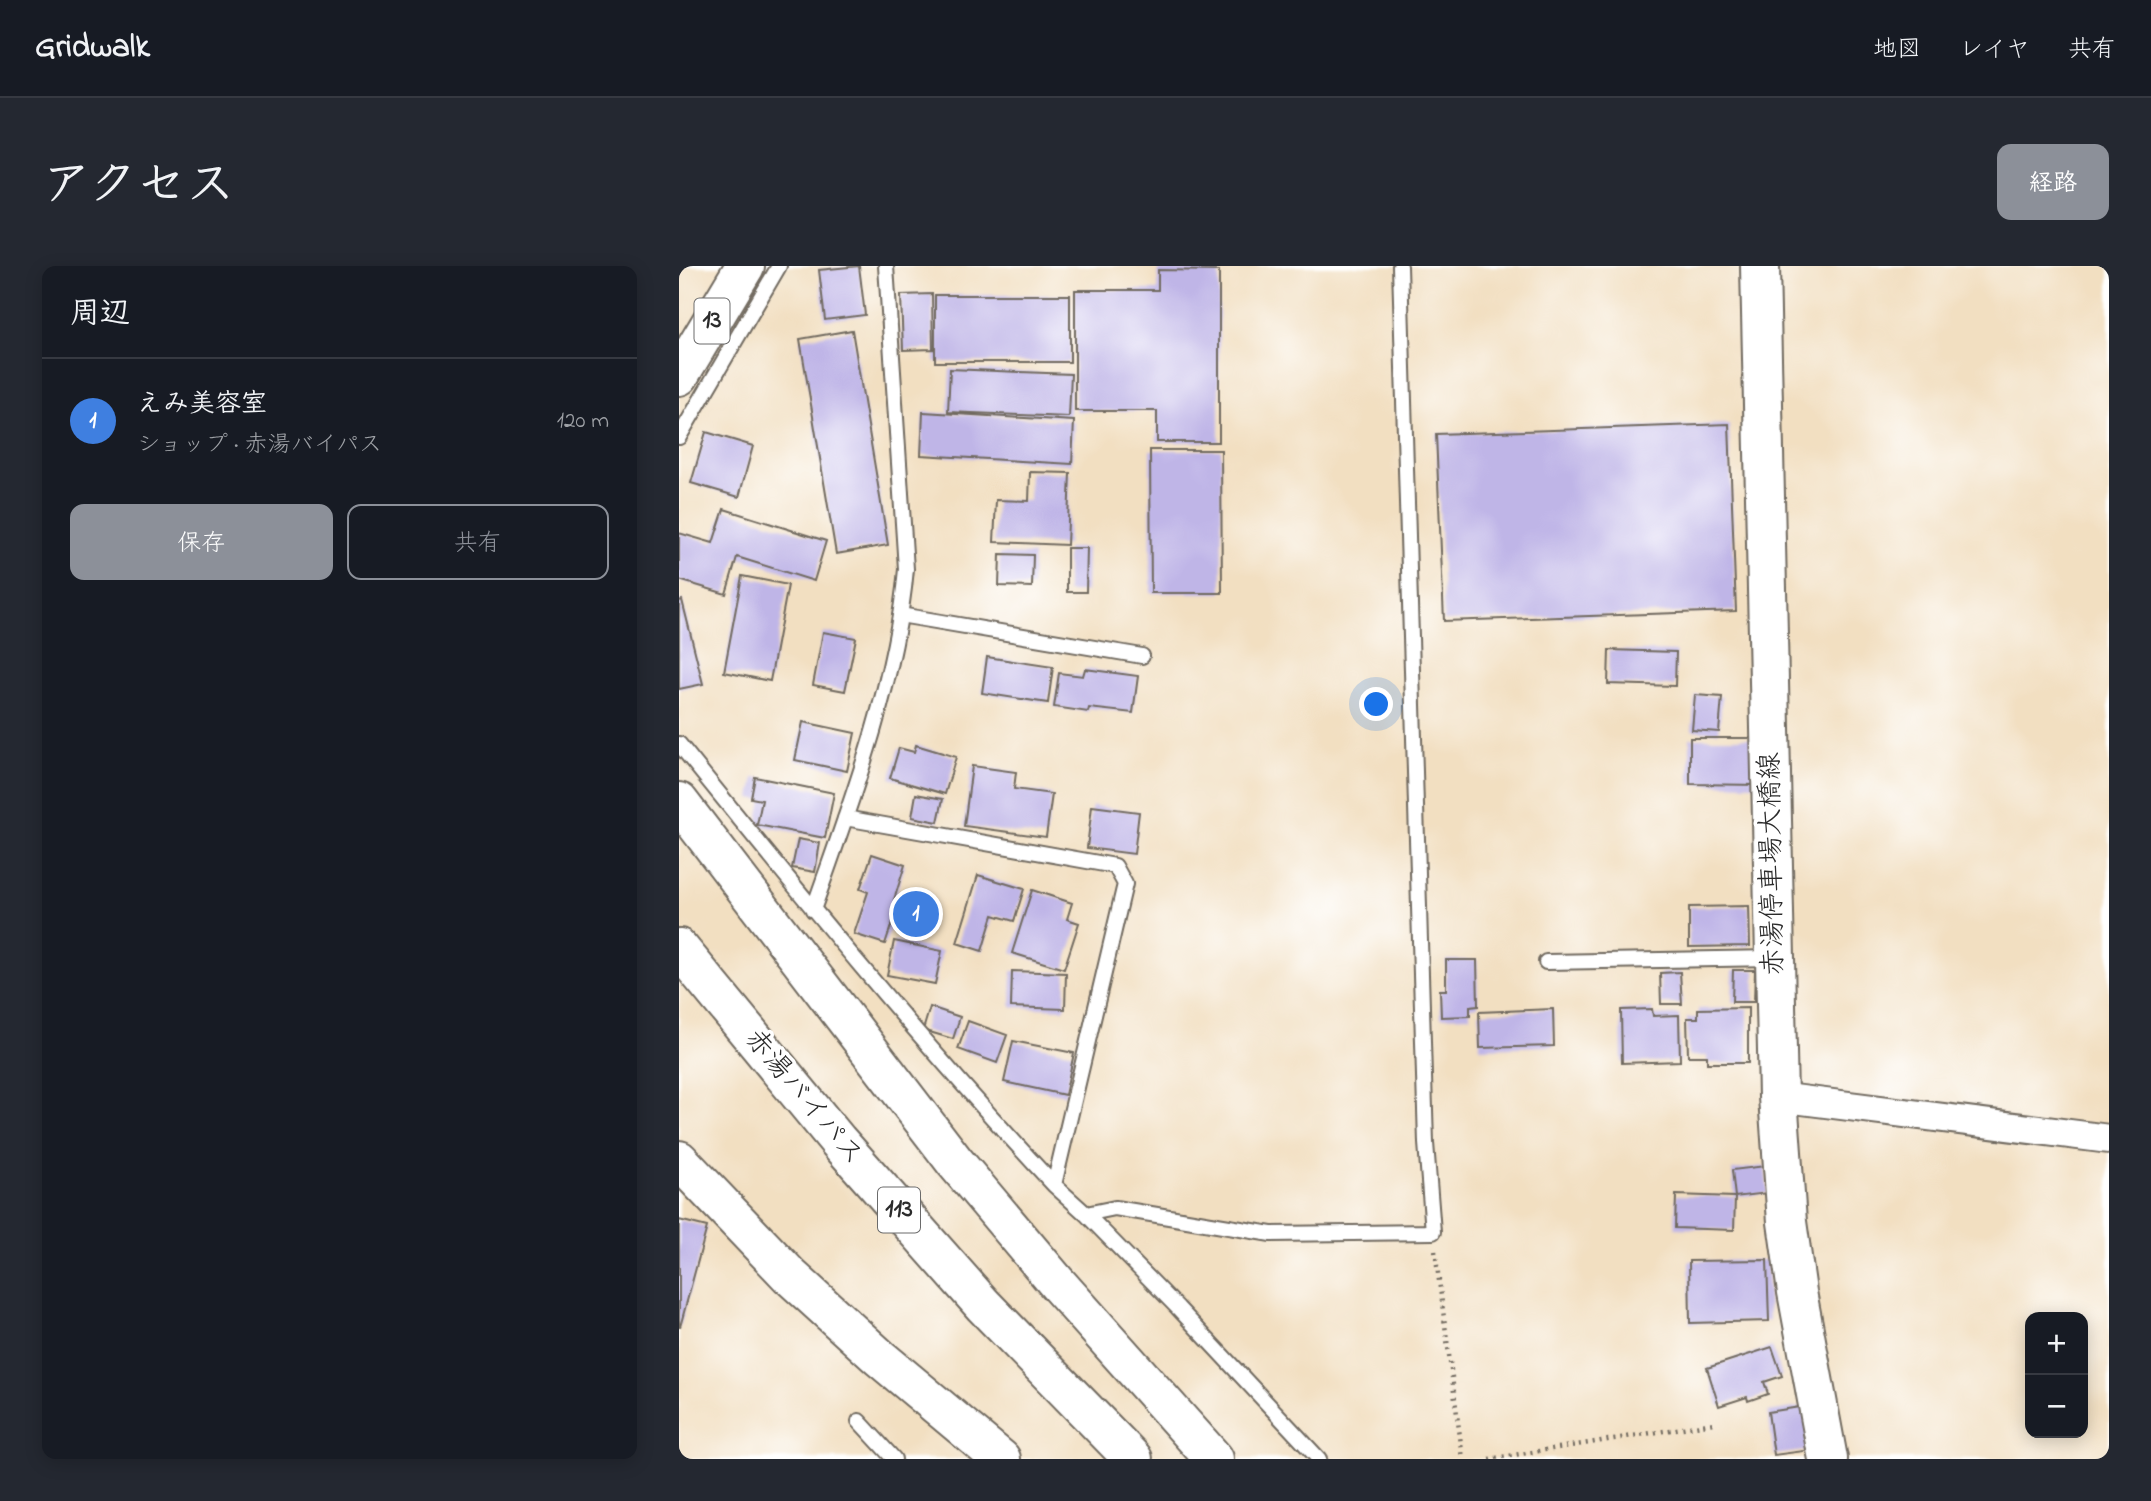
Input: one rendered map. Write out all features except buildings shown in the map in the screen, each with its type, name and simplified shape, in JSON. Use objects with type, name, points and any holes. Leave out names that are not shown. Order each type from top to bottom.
[{"type":"main road","name":"13","points":[[679,376],[745,266]]},
{"type":"main road","name":"赤湯停車場大橋線","points":[[1760,266],[1779,1097],[1787,1222],[1828,1459]]},
{"type":"main road","points":[[679,802],[955,1162],[1057,1283],[1214,1459]]},
{"type":"main road","name":"赤湯バイパス","points":[[679,948],[838,1141],[974,1295],[1133,1459]]},
{"type":"main road","points":[[679,1160],[790,1276],[880,1358],[1001,1459]]},
{"type":"street","points":[[1779,1097],[2109,1139]]},
{"type":"lane","points":[[679,437],[779,266]]},
{"type":"lane","points":[[813,910],[874,726],[900,615],[905,569],[886,266]]},
{"type":"lane","points":[[1086,1214],[1115,1208],[1271,1234],[1433,1232],[1426,1143],[1400,266]]},
{"type":"lane","points":[[900,615],[1142,656]]},
{"type":"lane","points":[[679,744],[813,910],[978,1103],[1054,1185],[1178,1308],[1319,1459]]},
{"type":"lane","points":[[845,818],[1115,866],[1125,884],[1054,1185]]},
{"type":"lane","points":[[1546,962],[1776,958]]},
{"type":"lane","points":[[859,1422],[894,1459]]},
{"type":"path","points":[[1433,1232],[1462,1459]]},
{"type":"path","points":[[1489,1459],[1714,1423]]},
{"type":"place","name":"えみ美容室","points":[[916,914]]}]
